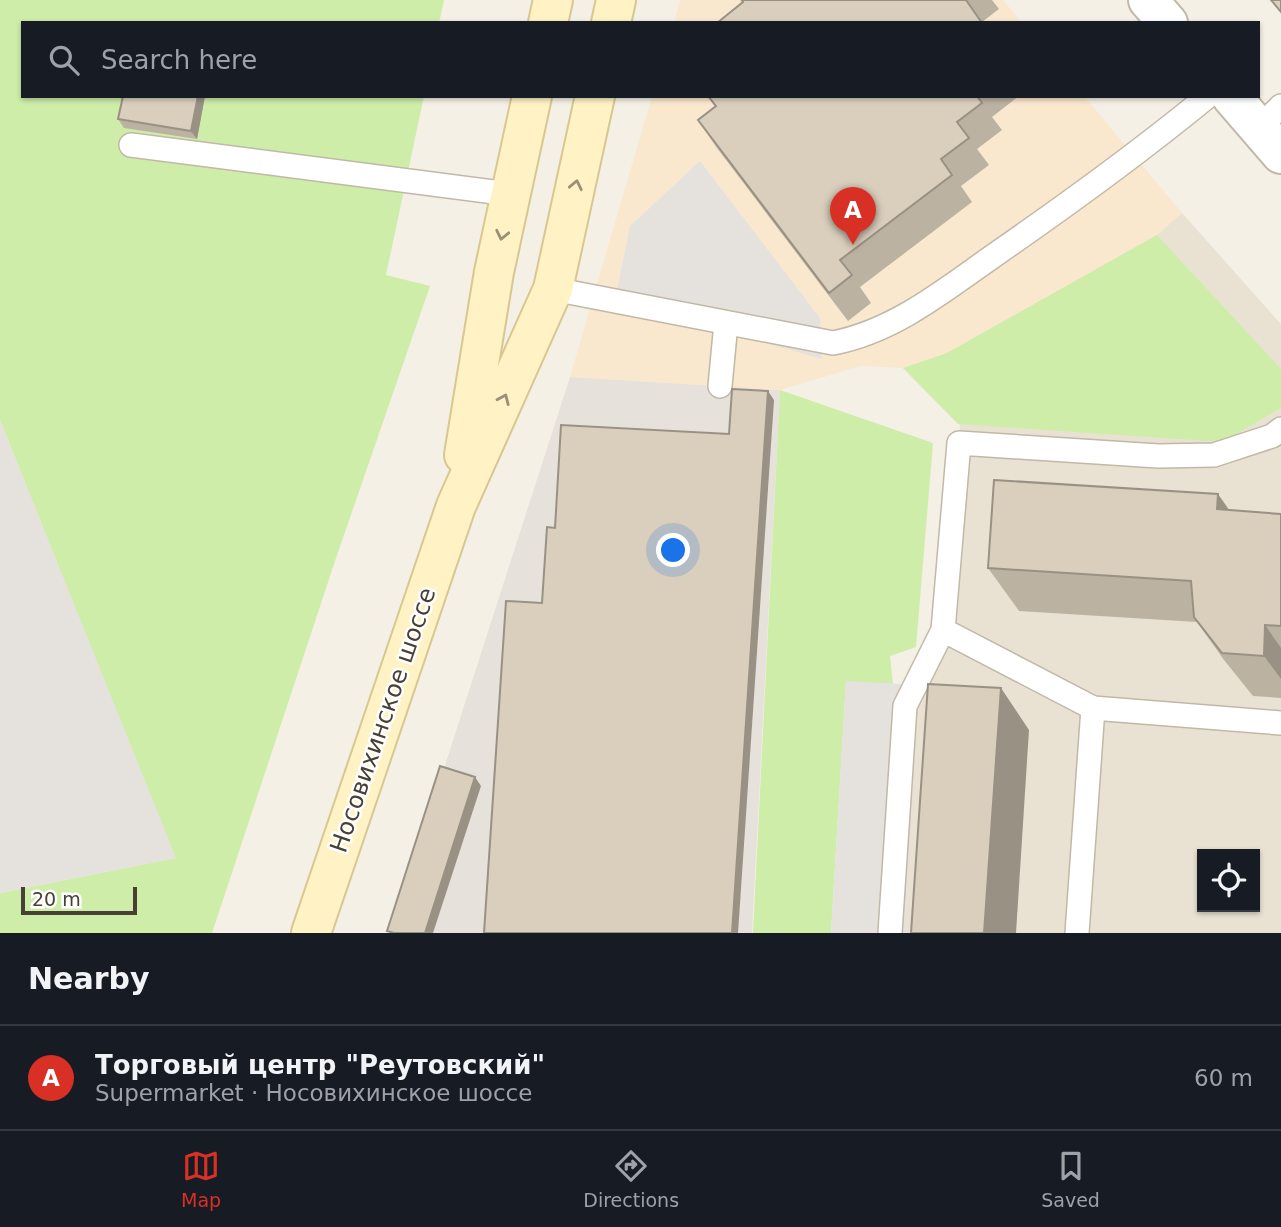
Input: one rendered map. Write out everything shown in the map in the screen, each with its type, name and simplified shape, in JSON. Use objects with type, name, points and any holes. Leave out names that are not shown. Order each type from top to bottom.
[{"type":"main road","points":[[548,21],[553,0]]},
{"type":"main road","points":[[611,21],[616,0]]},
{"type":"main road","name":"Носовихинское шоссе","points":[[456,506],[494,272],[532,98]]},
{"type":"main road","name":"Носовихинское шоссе","points":[[314,932],[456,506],[555,281],[595,98]]},
{"type":"street","points":[[1148,0],[1166,21]]},
{"type":"street","points":[[1234,98],[1274,130]]},
{"type":"lane","points":[[555,281],[629,304],[726,323],[832,343],[853,339],[908,315],[1105,178],[1205,98]]},
{"type":"lane","points":[[131,145],[510,194]]},
{"type":"lane","points":[[720,386],[726,323]]},
{"type":"lane","points":[[890,933],[905,706],[943,631],[959,443],[1158,456],[1214,454],[1272,436],[1281,429]]},
{"type":"lane","points":[[943,631],[1093,708],[1281,723]]},
{"type":"lane","points":[[1077,933],[1093,708]]},
{"type":"shaded area","points":[[680,0],[1003,0],[1020,21],[675,21]]},
{"type":"shaded area","points":[[651,98],[1086,98],[1182,213],[1157,235],[947,353],[903,368],[861,366],[780,390],[570,377]]},
{"type":"shaded area","points":[[700,161],[820,318],[822,359],[615,300],[630,226]]},
{"type":"shaded area","points":[[1182,213],[1281,324],[1281,933],[831,933],[915,685],[943,630],[960,425],[903,368],[947,353],[1156,235]]},
{"type":"shaded area","points":[[570,377],[780,390],[752,933],[391,933]]},
{"type":"shaded area","points":[[0,420],[176,858],[0,893]]},
{"type":"shaded area","points":[[846,681],[919,685],[905,933],[831,933]]},
{"type":"green space","points":[[0,0],[444,0],[439,21],[21,21],[21,98],[424,98],[386,275],[430,286],[335,561],[212,933],[0,933],[0,893],[175,858],[0,420]]},
{"type":"green space","points":[[1157,235],[1281,369],[1281,408],[1223,442],[958,424],[903,368],[947,353]]},
{"type":"green space","points":[[780,390],[933,443],[916,647],[890,656],[893,684],[846,682],[831,933],[753,933]]},
{"type":"building","points":[[742,0],[966,0],[981,21],[719,21],[743,2]]},
{"type":"building","points":[[1271,0],[1281,0],[1281,12]]},
{"type":"building","points":[[123,98],[198,98],[191,131],[118,119]]},
{"type":"building","points":[[710,98],[978,98],[982,103],[957,122],[969,138],[941,159],[952,175],[840,260],[852,275],[829,293],[698,120],[716,106]]},
{"type":"building","points":[[732,389],[768,391],[732,933],[484,933],[506,601],[542,603],[547,527],[555,528],[561,425],[729,434]]},
{"type":"building","points":[[994,480],[1218,494],[1217,509],[1281,514],[1281,626],[1265,625],[1264,656],[1222,653],[1194,617],[1191,581],[988,568]]},
{"type":"building","points":[[928,684],[1001,688],[984,933],[911,933]]},
{"type":"building","points":[[440,766],[475,777],[425,933],[387,931]]},
{"type":"place","name":"Торговый центр \"Реутовский\"","points":[[853,245]]}]
